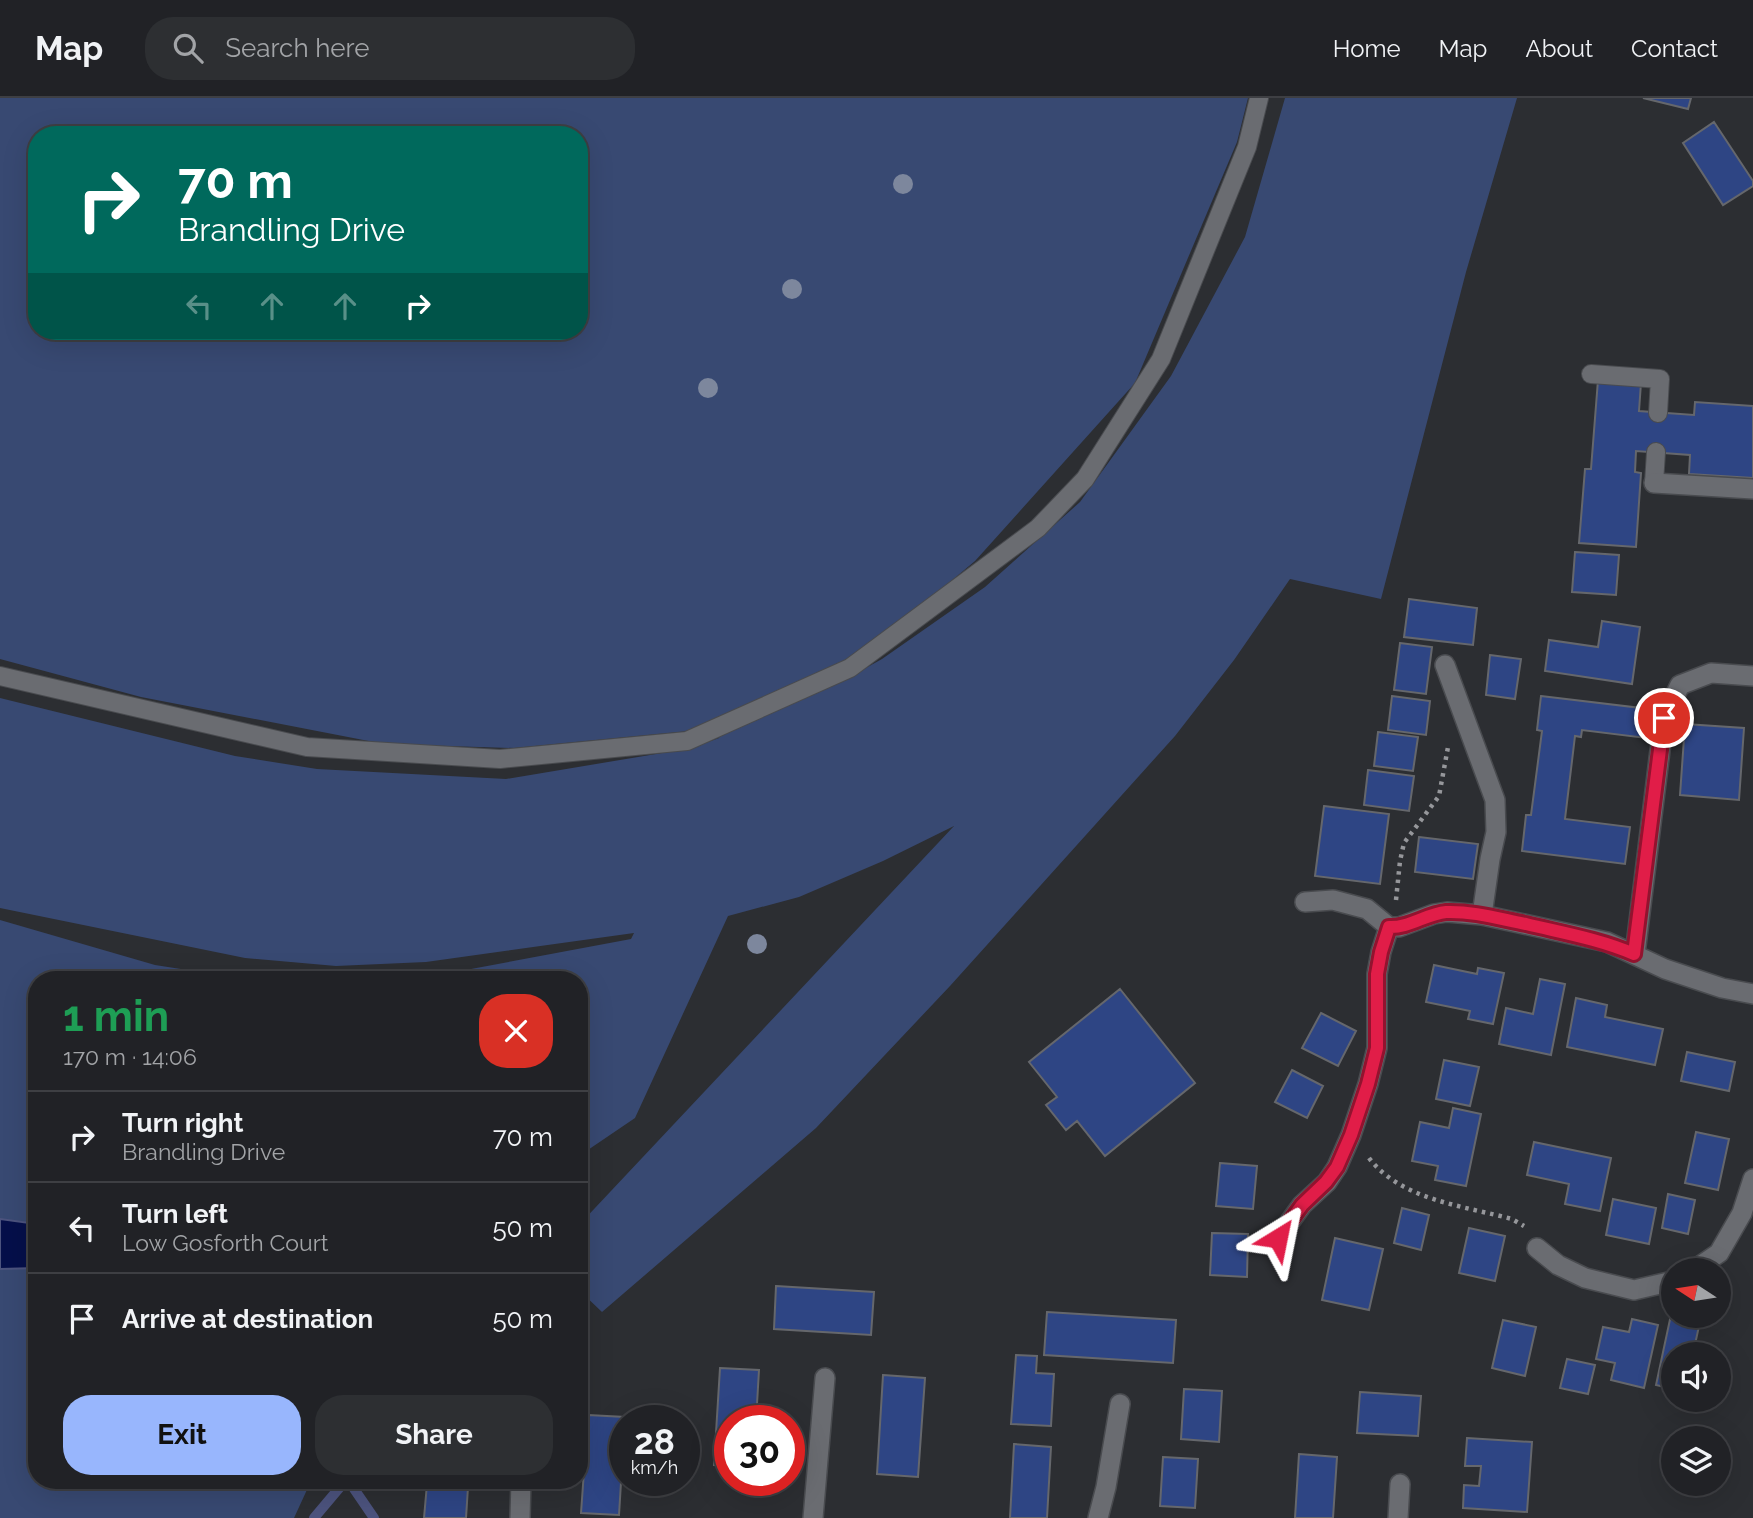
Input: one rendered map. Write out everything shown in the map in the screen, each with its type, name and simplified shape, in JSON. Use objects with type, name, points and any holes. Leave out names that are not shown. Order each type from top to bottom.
[{"type":"street","points":[[1654,483],[1753,489]]},
{"type":"street","points":[[1446,665],[1495,800],[1496,832],[1482,915]]},
{"type":"street","points":[[1634,954],[1664,718],[1680,685],[1712,673],[1753,676]]},
{"type":"street","points":[[1305,901],[1332,900],[1367,909],[1389,927],[1399,927],[1447,912],[1482,915],[1607,942],[1665,969],[1722,988],[1753,994]]},
{"type":"street","points":[[1278,1238],[1302,1205],[1337,1167],[1351,1135],[1377,1048],[1377,974],[1389,927]]},
{"type":"street","points":[[1712,1258],[1719,1253],[1742,1213],[1753,1179]]},
{"type":"street","points":[[1537,1248],[1558,1265],[1586,1278],[1634,1290],[1661,1284]]},
{"type":"street","points":[[813,1518],[825,1378]]},
{"type":"street","points":[[1098,1518],[1120,1404]]},
{"type":"street","points":[[1398,1518],[1400,1484]]},
{"type":"street","points":[[520,1518],[521,1489]]},
{"type":"lane","points":[[0,676],[307,747],[500,759],[687,741],[850,668],[1038,528],[1085,479],[1161,359],[1247,147],[1259,98]]},
{"type":"lane","points":[[1591,374],[1660,379],[1658,412]]},
{"type":"lane","points":[[1654,483],[1656,452]]},
{"type":"path","points":[[1389,927],[1396,907],[1400,860],[1405,843],[1439,796],[1449,743],[1469,729]]},
{"type":"path","points":[[1351,1135],[1379,1171],[1401,1186],[1427,1197],[1512,1219],[1526,1227],[1537,1248]]},
{"type":"shaded area","points":[[0,98],[1248,98],[1237,142],[1135,383],[975,561],[839,675],[835,685],[882,659],[985,587],[1080,502],[1171,376],[1245,237],[1285,98],[1517,98],[1466,272],[1381,599],[1290,579],[1234,660],[1175,736],[950,986],[816,1128],[602,1312],[588,1299],[588,1215],[954,826],[883,861],[799,897],[728,916],[635,1118],[588,1150],[588,971],[460,971],[631,939],[634,933],[426,962],[336,966],[245,958],[0,908],[0,698],[235,756],[317,769],[506,779],[692,748],[719,738],[729,714],[689,731],[514,748],[384,744],[141,697],[0,659]]},
{"type":"shaded area","points":[[0,920],[155,965],[194,971],[28,971],[28,1489],[307,1489],[294,1518],[0,1518]]},
{"type":"shaded area","points":[[0,1219],[28,1223],[28,1268],[0,1269]]},
{"type":"building","points":[[1643,98],[1691,98],[1688,109]]},
{"type":"building","points":[[1714,122],[1753,181],[1753,186],[1723,205],[1683,143]]},
{"type":"building","points":[[1598,380],[1641,383],[1639,411],[1694,415],[1695,402],[1753,406],[1753,478],[1689,474],[1690,455],[1636,451],[1635,472],[1641,473],[1636,547],[1579,543],[1585,469],[1591,469]]},
{"type":"building","points":[[1575,552],[1619,555],[1616,595],[1572,592]]},
{"type":"building","points":[[1409,599],[1477,608],[1473,645],[1404,637]]},
{"type":"building","points":[[1602,621],[1640,627],[1632,684],[1545,671],[1549,640],[1598,647]]},
{"type":"building","points":[[1400,643],[1432,647],[1426,694],[1394,690]]},
{"type":"building","points":[[1490,655],[1521,659],[1515,699],[1486,695]]},
{"type":"building","points":[[1392,696],[1430,701],[1426,735],[1388,730]]},
{"type":"building","points":[[1541,696],[1649,709],[1646,738],[1582,730],[1581,737],[1575,736],[1565,819],[1630,827],[1625,864],[1522,851],[1526,815],[1531,815],[1542,731],[1537,730]]},
{"type":"building","points":[[1685,724],[1744,728],[1739,800],[1680,795]]},
{"type":"building","points":[[1378,732],[1418,737],[1413,771],[1374,766]]},
{"type":"building","points":[[1368,770],[1414,776],[1409,811],[1364,805]]},
{"type":"building","points":[[1324,806],[1389,814],[1380,884],[1315,876]]},
{"type":"building","points":[[1419,837],[1478,844],[1473,879],[1415,872]]},
{"type":"building","points":[[1434,965],[1477,974],[1478,968],[1504,973],[1493,1024],[1468,1019],[1470,1011],[1426,1002]]},
{"type":"building","points":[[1540,979],[1565,984],[1551,1055],[1499,1044],[1506,1008],[1533,1014]]},
{"type":"building","points":[[1120,989],[1195,1083],[1105,1156],[1077,1121],[1066,1130],[1046,1105],[1057,1097],[1029,1062]]},
{"type":"building","points":[[1576,998],[1607,1005],[1605,1017],[1663,1029],[1655,1065],[1567,1047]]},
{"type":"building","points":[[1321,1013],[1356,1031],[1338,1066],[1302,1048]]},
{"type":"building","points":[[1687,1052],[1735,1062],[1729,1091],[1681,1081]]},
{"type":"building","points":[[1444,1060],[1479,1067],[1470,1106],[1436,1099]]},
{"type":"building","points":[[1292,1070],[1323,1086],[1307,1118],[1275,1102]]},
{"type":"building","points":[[1453,1108],[1481,1114],[1466,1186],[1435,1180],[1438,1166],[1412,1161],[1420,1122],[1449,1128]]},
{"type":"building","points":[[1696,1132],[1729,1139],[1718,1190],[1685,1183]]},
{"type":"building","points":[[1534,1142],[1611,1158],[1600,1211],[1565,1204],[1569,1184],[1527,1175]]},
{"type":"building","points":[[1220,1163],[1257,1166],[1253,1209],[1216,1206]]},
{"type":"building","points":[[1668,1194],[1695,1200],[1688,1234],[1662,1228]]},
{"type":"building","points":[[1613,1199],[1656,1208],[1649,1244],[1606,1235]]},
{"type":"building","points":[[1402,1208],[1429,1215],[1421,1250],[1394,1243]]},
{"type":"building","points":[[1469,1228],[1505,1236],[1495,1281],[1459,1273]]},
{"type":"building","points":[[1212,1233],[1248,1234],[1247,1277],[1210,1275]]},
{"type":"building","points":[[1335,1238],[1383,1249],[1369,1310],[1322,1300]]},
{"type":"building","points":[[776,1286],[874,1292],[871,1335],[774,1329]]},
{"type":"building","points":[[1047,1312],[1176,1320],[1173,1363],[1044,1355]]},
{"type":"building","points":[[1632,1319],[1658,1325],[1644,1388],[1611,1380],[1615,1363],[1596,1359],[1603,1327],[1629,1332]]},
{"type":"building","points":[[1503,1320],[1536,1327],[1525,1376],[1492,1368]]},
{"type":"building","points":[[1668,1328],[1699,1328],[1696,1342],[1665,1342]]},
{"type":"building","points":[[1016,1355],[1037,1356],[1036,1373],[1054,1374],[1051,1426],[1011,1424]]},
{"type":"building","points":[[1567,1359],[1595,1365],[1588,1394],[1560,1388]]},
{"type":"building","points":[[1661,1362],[1661,1386],[1656,1385]]},
{"type":"building","points":[[720,1368],[759,1370],[757,1405],[718,1405]]},
{"type":"building","points":[[883,1375],[925,1378],[918,1477],[877,1474]]},
{"type":"building","points":[[1184,1389],[1222,1391],[1219,1442],[1181,1439]]},
{"type":"building","points":[[1360,1392],[1421,1396],[1418,1436],[1357,1433]]},
{"type":"building","points":[[588,1415],[609,1416],[609,1496],[620,1496],[619,1515],[581,1513],[583,1489],[588,1489]]},
{"type":"building","points":[[1467,1438],[1532,1442],[1527,1512],[1463,1508],[1464,1485],[1479,1486],[1481,1466],[1465,1466]]},
{"type":"building","points":[[1014,1444],[1051,1447],[1047,1518],[1010,1518]]},
{"type":"building","points":[[1299,1454],[1337,1457],[1333,1518],[1295,1518]]},
{"type":"building","points":[[1163,1457],[1198,1459],[1195,1508],[1160,1506]]},
{"type":"building","points":[[427,1489],[468,1489],[466,1518],[424,1518]]},
{"type":"waterway","points":[[314,1518],[338,1489]]},
{"type":"waterway","points":[[354,1489],[374,1518]]},
{"type":"route","points":[[1278,1238],[1302,1205],[1337,1167],[1351,1135],[1377,1048],[1377,974],[1389,927],[1399,927],[1447,912],[1482,915],[1607,942],[1634,954],[1664,718]]}]
